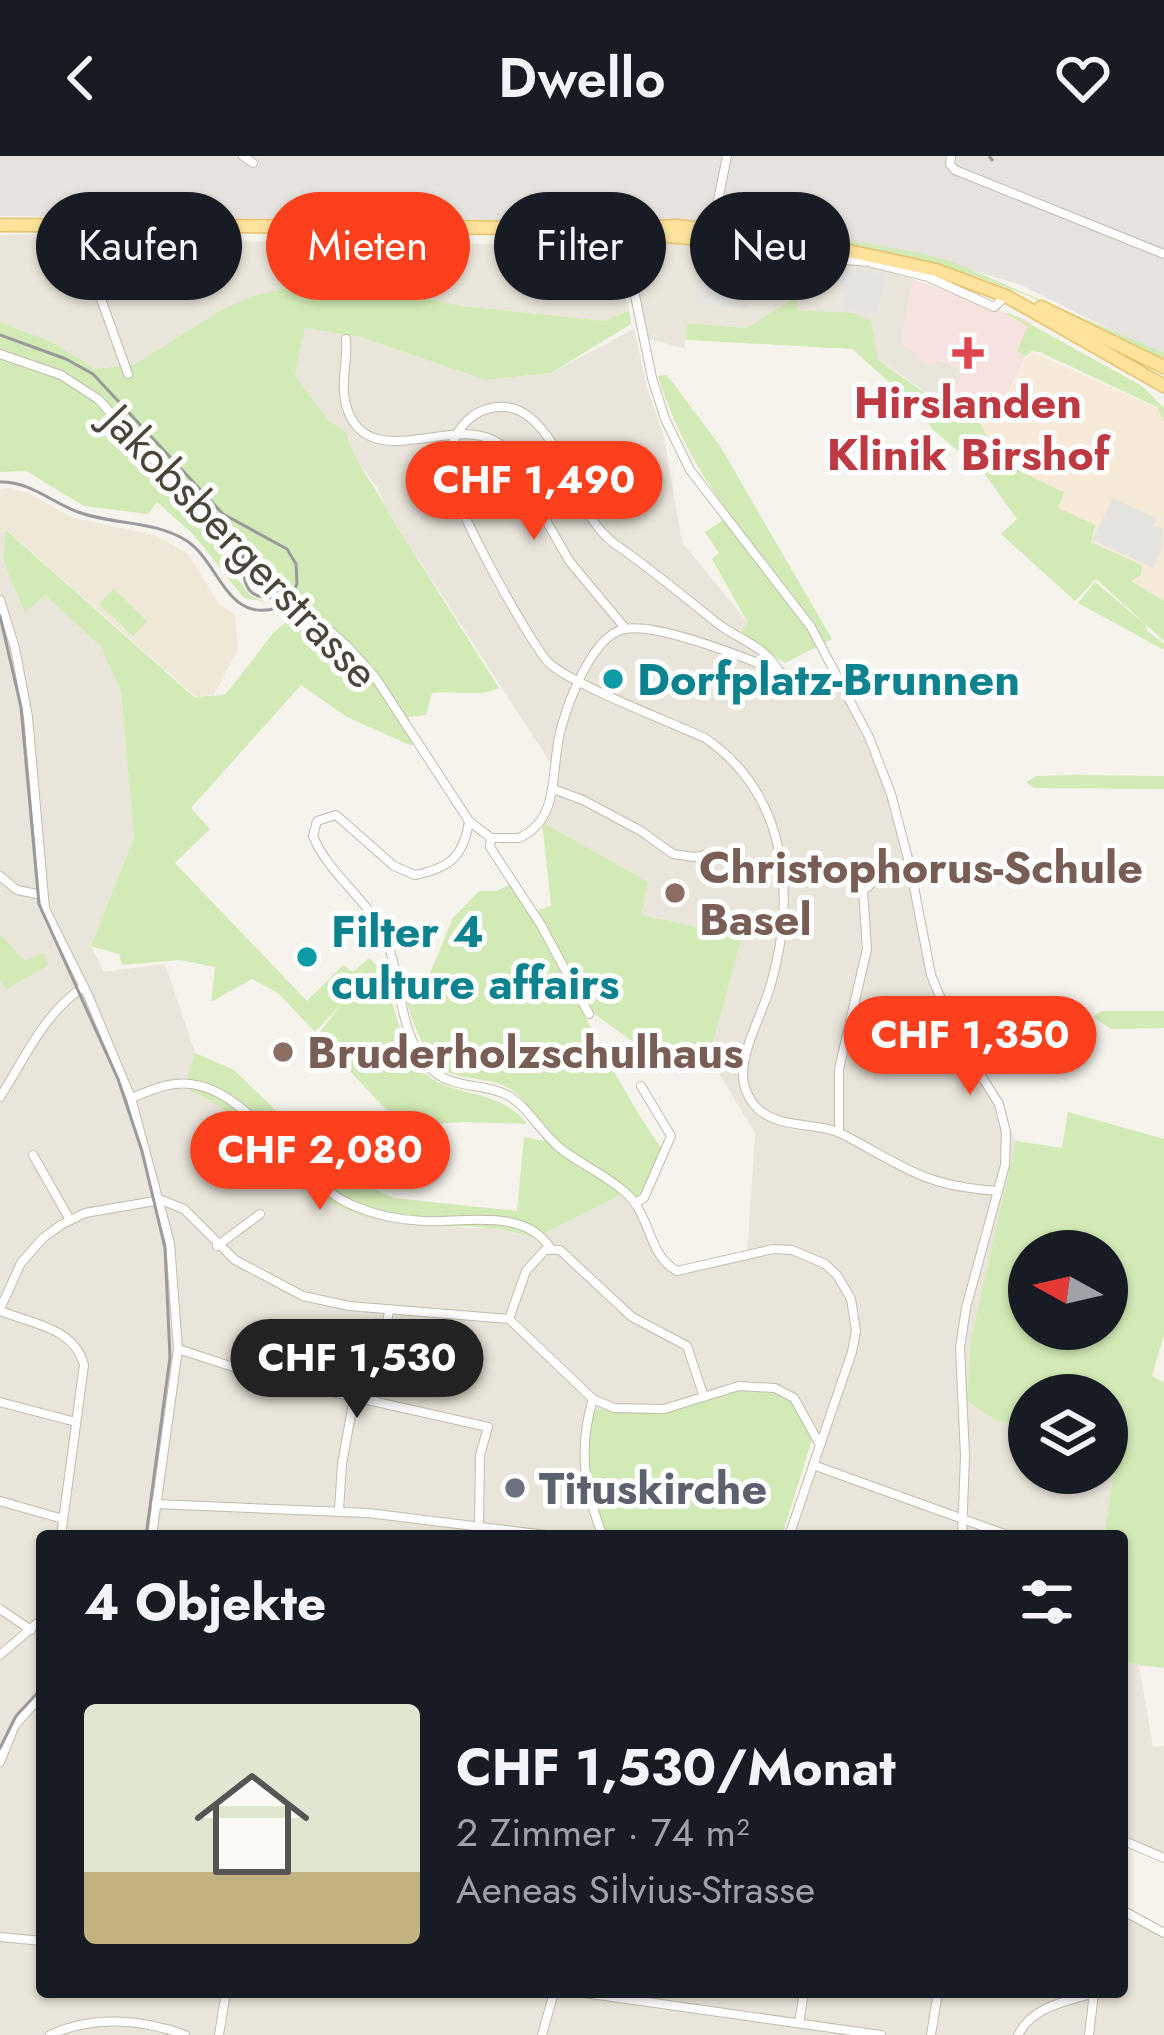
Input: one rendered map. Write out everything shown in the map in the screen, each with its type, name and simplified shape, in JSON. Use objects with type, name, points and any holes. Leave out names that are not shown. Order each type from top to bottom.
[{"type":"main road","points":[[0,225],[36,225]]},
{"type":"main road","points":[[242,226],[494,229]]},
{"type":"main road","points":[[850,252],[919,266],[1006,296],[1164,386]]},
{"type":"main road","points":[[1006,296],[1023,298],[1164,368]]},
{"type":"street","points":[[243,156],[253,163]]},
{"type":"street","points":[[719,192],[727,156]]},
{"type":"street","points":[[951,156],[955,170],[1164,254]]},
{"type":"street","points":[[850,260],[928,277],[994,307],[1006,296]]},
{"type":"street","points":[[101,300],[128,374]]},
{"type":"street","points":[[636,300],[652,378],[665,419],[690,470],[811,627],[869,736],[891,794],[923,942],[942,1005],[999,1104],[1006,1132],[1005,1165],[966,1308],[960,1348],[962,1530]]},
{"type":"street","points":[[346,339],[346,404],[360,431],[377,440],[401,441],[486,435],[505,448],[570,562],[625,628]]},
{"type":"street","name":"Jakobsbergerstrasse","points":[[0,354],[61,375],[98,399],[223,536],[347,646],[375,677],[470,821],[491,838]]},
{"type":"street","points":[[780,673],[760,649],[722,627],[611,542],[545,437],[521,412],[492,407],[478,412],[457,434],[447,464],[450,483],[465,520],[547,660],[579,681],[705,738],[730,756],[759,791],[773,823],[779,855],[782,919],[773,977],[742,1077],[747,1095],[776,1119],[839,1132],[925,1180],[998,1191]]},
{"type":"street","points":[[0,600],[28,717],[41,895],[131,1098],[160,1200],[174,1276],[178,1349],[153,1530]]},
{"type":"street","points":[[589,1014],[542,925],[490,847],[491,838],[520,838],[532,832],[549,806],[559,732],[579,681],[608,637],[625,628],[647,629],[713,646],[810,681],[835,672]]},
{"type":"street","points":[[553,789],[641,831],[673,854],[712,854]]},
{"type":"street","points":[[470,821],[466,844],[455,861],[415,875],[394,866],[337,815],[316,821],[313,836],[385,935],[400,1002],[421,1057],[433,1071],[449,1082],[506,1094],[562,1150],[627,1193],[665,1264],[677,1271],[772,1249],[808,1255],[837,1275],[851,1299],[856,1331],[791,1530]]},
{"type":"street","points":[[839,1132],[839,1069],[867,950],[863,891],[876,879],[910,866]]},
{"type":"street","points":[[0,876],[17,890],[41,895]]},
{"type":"street","points":[[0,1097],[45,1026],[84,987]]},
{"type":"street","points":[[131,1098],[176,1083],[200,1086],[235,1102],[306,1176],[349,1204],[400,1220],[509,1222],[544,1237],[551,1249]]},
{"type":"street","points":[[635,1203],[644,1198],[671,1136],[640,1086]]},
{"type":"street","points":[[33,1155],[70,1220]]},
{"type":"street","points":[[62,1530],[84,1365],[80,1349],[70,1337],[0,1310],[21,1263],[43,1238],[85,1213],[160,1200],[184,1209],[217,1246],[264,1278],[303,1296],[389,1311],[509,1318],[593,1400],[614,1408],[664,1409],[739,1386],[775,1388],[794,1398],[820,1444]]},
{"type":"street","points":[[217,1246],[260,1214]]},
{"type":"street","points":[[509,1318],[526,1271],[551,1249],[560,1250],[632,1317],[688,1346],[704,1397]]},
{"type":"street","points":[[372,1401],[389,1311]]},
{"type":"street","points":[[178,1349],[261,1376],[488,1427],[480,1455],[478,1525]]},
{"type":"street","points":[[339,1510],[353,1398]]},
{"type":"street","points":[[593,1400],[584,1444],[584,1475],[601,1530]]},
{"type":"street","points":[[0,1402],[76,1422]]},
{"type":"street","points":[[813,1465],[996,1530]]},
{"type":"street","points":[[0,1501],[63,1520]]},
{"type":"street","points":[[155,1504],[339,1510],[513,1530]]},
{"type":"street","points":[[0,1609],[31,1630]]},
{"type":"street","points":[[0,1655],[36,1625]]},
{"type":"street","points":[[0,1762],[15,1725],[36,1702]]},
{"type":"street","points":[[1128,1843],[1164,1858]]},
{"type":"street","points":[[1128,1913],[1164,1934]]},
{"type":"street","points":[[0,1937],[36,1940]]},
{"type":"street","points":[[219,2035],[225,1998]]},
{"type":"street","points":[[542,2035],[552,1998]]},
{"type":"street","points":[[619,1998],[881,2035]]},
{"type":"street","points":[[799,2024],[803,1998]]},
{"type":"street","points":[[931,2035],[937,1998]]},
{"type":"street","points":[[1018,2035],[1032,2015],[1078,1998]]},
{"type":"street","points":[[1089,2035],[1093,1998]]},
{"type":"street","points":[[50,2035],[68,2027],[114,2021],[160,2026],[185,2035]]},
{"type":"shaded area","points":[[0,156],[1164,156],[1164,356],[1021,285],[972,270],[850,246],[850,192],[690,192],[690,223],[666,222],[666,192],[494,192],[494,220],[470,220],[470,192],[266,192],[266,218],[242,218],[242,192],[36,192],[36,216],[0,216]]},
{"type":"shaded area","points":[[36,234],[36,300],[242,300],[242,242],[266,242],[266,300],[285,300],[223,309],[135,364],[96,369],[50,341],[0,322],[0,235]]},
{"type":"shaded area","points":[[470,244],[494,244],[494,300],[627,300],[629,310],[605,321],[435,300],[470,300]]},
{"type":"shaded area","points":[[666,244],[690,245],[690,300],[795,300],[746,328],[688,323],[684,348],[649,339],[641,300],[666,300]]},
{"type":"shaded area","points":[[850,263],[913,279],[901,342],[964,371],[951,397],[946,395],[939,402],[877,358],[872,327],[796,310],[797,300],[850,300]]},
{"type":"shaded area","points":[[850,269],[887,275],[876,314],[842,308],[843,300],[850,300]]},
{"type":"shaded area","name":"Hirslanden Klinik Birshof","points":[[913,279],[1032,322],[1017,351],[1026,356],[993,422],[981,424],[939,402],[946,395],[951,397],[964,371],[942,360],[929,366],[901,342]]},
{"type":"shaded area","points":[[695,300],[750,300],[748,309]]},
{"type":"shaded area","points":[[305,327],[360,337],[485,380],[551,373],[634,329],[664,437],[682,542],[748,623],[740,633],[780,673],[799,680],[835,672],[869,737],[891,794],[923,942],[942,1005],[1016,1141],[1007,1191],[994,1419],[1008,1424],[1008,1494],[1110,1494],[1105,1530],[791,1530],[820,1444],[814,1433],[615,1530],[36,1530],[36,1998],[1128,1998],[1128,1913],[1164,1933],[1164,2035],[0,2035],[0,532],[6,530],[3,560],[25,611],[44,594],[101,647],[121,691],[134,838],[91,946],[104,972],[165,964],[195,1053],[188,1074],[190,1091],[225,1108],[309,1190],[465,1228],[492,1228],[536,1238],[622,1194],[635,1203],[657,1251],[677,1271],[747,1255],[755,1133],[709,1057],[742,937],[640,915],[647,882],[542,822],[555,770],[388,512],[377,487],[354,458],[347,433],[328,420],[295,376]]},
{"type":"shaded area","points":[[1030,351],[1164,411],[1164,601],[1130,581],[1142,565],[1090,541],[1058,508],[1063,492],[1013,468],[987,440],[981,424],[996,418]]},
{"type":"shaded area","points":[[0,489],[29,493],[71,517],[157,536],[188,554],[219,604],[235,615],[238,649],[214,695],[195,696],[7,530],[0,532]]},
{"type":"shaded area","points":[[1113,498],[1157,518],[1154,525],[1163,529],[1162,547],[1153,568],[1092,540]]},
{"type":"shaded area","points":[[1128,1663],[1164,1668],[1139,1666],[1153,1747],[1164,1746],[1164,1858],[1128,1843]]},
{"type":"green space","points":[[850,240],[953,262],[1164,353],[1164,363],[1029,296]]},
{"type":"green space","points":[[266,293],[266,300],[435,300],[605,321],[629,310],[631,324],[551,373],[485,380],[360,337],[305,328],[295,376],[328,420],[347,433],[359,464],[499,688],[484,693],[432,693],[426,715],[409,717],[412,746],[347,717],[301,685],[191,808],[210,829],[175,863],[307,1001],[343,965],[353,972],[369,958],[377,966],[384,960],[388,973],[342,1002],[386,985],[409,1050],[424,1072],[437,1082],[500,1103],[527,1124],[417,1125],[392,1116],[317,1036],[342,1003],[315,1032],[278,993],[252,979],[211,1002],[215,967],[180,960],[122,965],[119,954],[91,946],[134,838],[121,691],[101,647],[45,595],[25,612],[3,560],[6,530],[194,697],[225,695],[274,632],[298,611],[239,559],[238,580],[251,596],[266,602],[244,598],[194,535],[157,502],[148,514],[84,506],[26,471],[0,472],[0,322],[50,341],[96,369],[135,364],[223,309]]},
{"type":"green space","points":[[792,300],[797,300],[797,310],[853,313],[871,321],[878,359],[928,395],[981,424],[995,448],[1015,466],[1064,492],[1058,508],[1095,525],[1091,542],[1142,565],[1141,575],[1131,581],[1164,601],[1164,641],[1096,579],[1075,601],[1001,534],[1017,519],[984,473],[852,349],[686,340],[687,323],[746,328]]},
{"type":"green space","points":[[1006,314],[1142,386],[1164,408],[1164,422],[1157,407],[1040,352],[1026,356],[1017,351],[1028,326]]},
{"type":"green space","points":[[667,375],[720,446],[832,639],[785,663],[739,634],[748,623],[712,559],[719,553],[705,532],[731,515],[680,432],[658,376]]},
{"type":"green space","points":[[1095,582],[1146,625],[1164,650],[1078,603]]},
{"type":"green space","points":[[114,589],[147,621],[133,636],[99,604]]},
{"type":"green space","points":[[1037,776],[1164,776],[1164,789],[1034,788],[1026,782]]},
{"type":"green space","points":[[542,822],[648,882],[641,915],[742,937],[709,1057],[636,1044],[590,1011],[536,911],[551,906]]},
{"type":"green space","points":[[510,884],[664,1152],[644,1198],[635,1203],[622,1194],[536,1238],[496,1229],[373,1218],[315,1193],[231,1115],[190,1091],[188,1074],[195,1053],[234,1070],[327,1160],[358,1182],[394,1198],[517,1211],[524,1137],[544,1141],[532,1113],[507,1087],[453,1074],[432,1058],[411,1017],[401,976],[418,980],[430,973],[453,918],[479,891],[497,891]]},
{"type":"green space","points":[[0,934],[25,961],[44,953],[48,965],[7,989],[0,980]]},
{"type":"green space","points":[[1101,1011],[1164,1011],[1164,1028],[1111,1029],[1093,1017]]},
{"type":"green space","points":[[1068,1112],[1164,1139],[1164,1334],[1152,1376],[1164,1383],[1164,1668],[1128,1663],[1128,1530],[1105,1530],[1110,1494],[1128,1494],[1128,1374],[1008,1374],[1008,1424],[967,1401],[971,1340],[1016,1141],[1062,1148]]},
{"type":"green space","points":[[754,1385],[794,1398],[814,1433],[784,1530],[601,1530],[584,1475],[587,1417],[598,1409],[637,1412]]},
{"type":"tram line","points":[[0,335],[93,374],[223,514],[287,549],[296,564],[297,584],[290,599],[277,608],[246,607],[198,551],[175,534],[91,516],[30,488],[0,482]]},
{"type":"tram line","points":[[222,519],[242,543],[250,590],[266,598],[281,597]]},
{"type":"tram line","points":[[0,616],[21,707],[39,904],[118,1079],[142,1151],[165,1248],[170,1357],[147,1530]]},
{"type":"tram line","points":[[0,1748],[16,1716],[36,1694]]},
{"type":"railway","points":[[989,156],[993,161]]},
{"type":"place","name":"Hirslanden Klinik Birshof","points":[[968,353]]},
{"type":"place","name":"Dorfplatz-Brunnen","points":[[613,679]]},
{"type":"place","name":"Christophorus-Schule Basel","points":[[675,893]]},
{"type":"place","name":"Filter 4 culture affairs","points":[[307,957]]},
{"type":"place","name":"Bruderholzschulhaus","points":[[283,1052]]},
{"type":"place","name":"Tituskirche","points":[[515,1488]]}]
